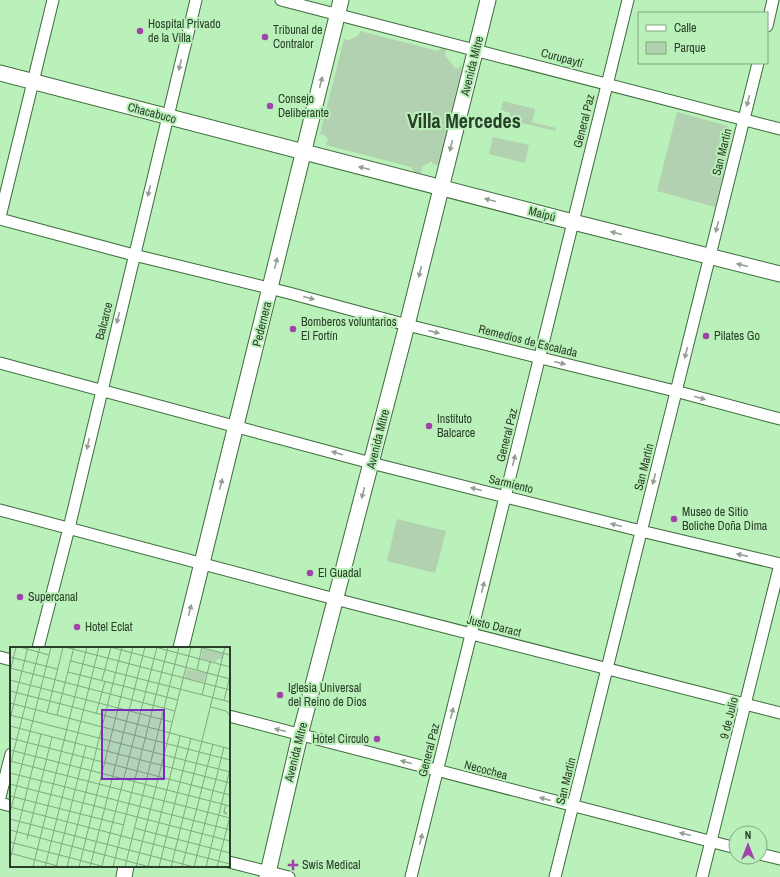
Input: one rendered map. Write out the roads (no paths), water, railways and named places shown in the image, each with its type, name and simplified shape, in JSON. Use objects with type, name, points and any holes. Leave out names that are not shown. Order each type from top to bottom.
[{"type":"street","points":[[0,218],[53,0]]},
{"type":"street","name":"Balcarce","points":[[38,647],[69,528],[196,0]]},
{"type":"street","name":"Curupaytí","points":[[281,0],[476,49],[780,129]]},
{"type":"street","name":"Pedernera","points":[[181,647],[341,0]]},
{"type":"street","name":"Avenida Mitre","points":[[267,874],[300,735],[407,325],[488,0]]},
{"type":"street","name":"General Paz","points":[[411,877],[628,0]]},
{"type":"street","points":[[768,22],[774,0]]},
{"type":"street","name":"San Martín","points":[[555,877],[758,64]]},
{"type":"street","name":"Chacabuco","points":[[0,73],[304,152]]},
{"type":"street","name":"Maipú","points":[[304,152],[780,274]]},
{"type":"street","name":"Remedios de Escalada","points":[[0,218],[134,255],[271,288],[407,325],[676,391],[780,419]]},
{"type":"street","name":"Sarmiento","points":[[0,363],[236,425],[371,463],[641,531],[780,564]]},
{"type":"street","name":"Justo Daract","points":[[0,510],[335,599],[780,713]]},
{"type":"street","name":"9 de Julio","points":[[702,877],[780,564]]},
{"type":"street","points":[[0,657],[10,660]]},
{"type":"street","name":"Necochea","points":[[230,716],[728,846]]},
{"type":"street","points":[[0,797],[10,758]]},
{"type":"street","points":[[0,803],[10,806]]},
{"type":"street","points":[[768,856],[780,859]]},
{"type":"street","points":[[230,862],[267,874],[289,877]]},
{"type":"street","points":[[124,877],[126,867]]},
{"type":"place","name":"Hospital Privado de la Villa","points":[[140,31]]},
{"type":"place","name":"Tribunal de Contralor","points":[[265,37]]},
{"type":"place","name":"Consejo Deliberante","points":[[270,106]]},
{"type":"place","name":"Bomberos voluntarios El Fortín","points":[[293,329]]},
{"type":"place","name":"Pilates Go","points":[[706,336]]},
{"type":"place","name":"Instituto Balcarce","points":[[429,426]]},
{"type":"place","name":"Museo de Sitio Boliche Doña Dima","points":[[674,519]]},
{"type":"place","name":"El Guadal","points":[[310,573]]},
{"type":"place","name":"Supercanal","points":[[20,597]]},
{"type":"place","name":"Hotel Eclat","points":[[77,627]]},
{"type":"place","name":"Iglesia Universal del Reino de Dios","points":[[280,695]]},
{"type":"place","name":"Hotel Circulo","points":[[377,739]]},
{"type":"place","name":"Swis Medical","points":[[293,865]]},
{"type":"district","name":"Villa Mercedes","points":[[464,120]]}]
